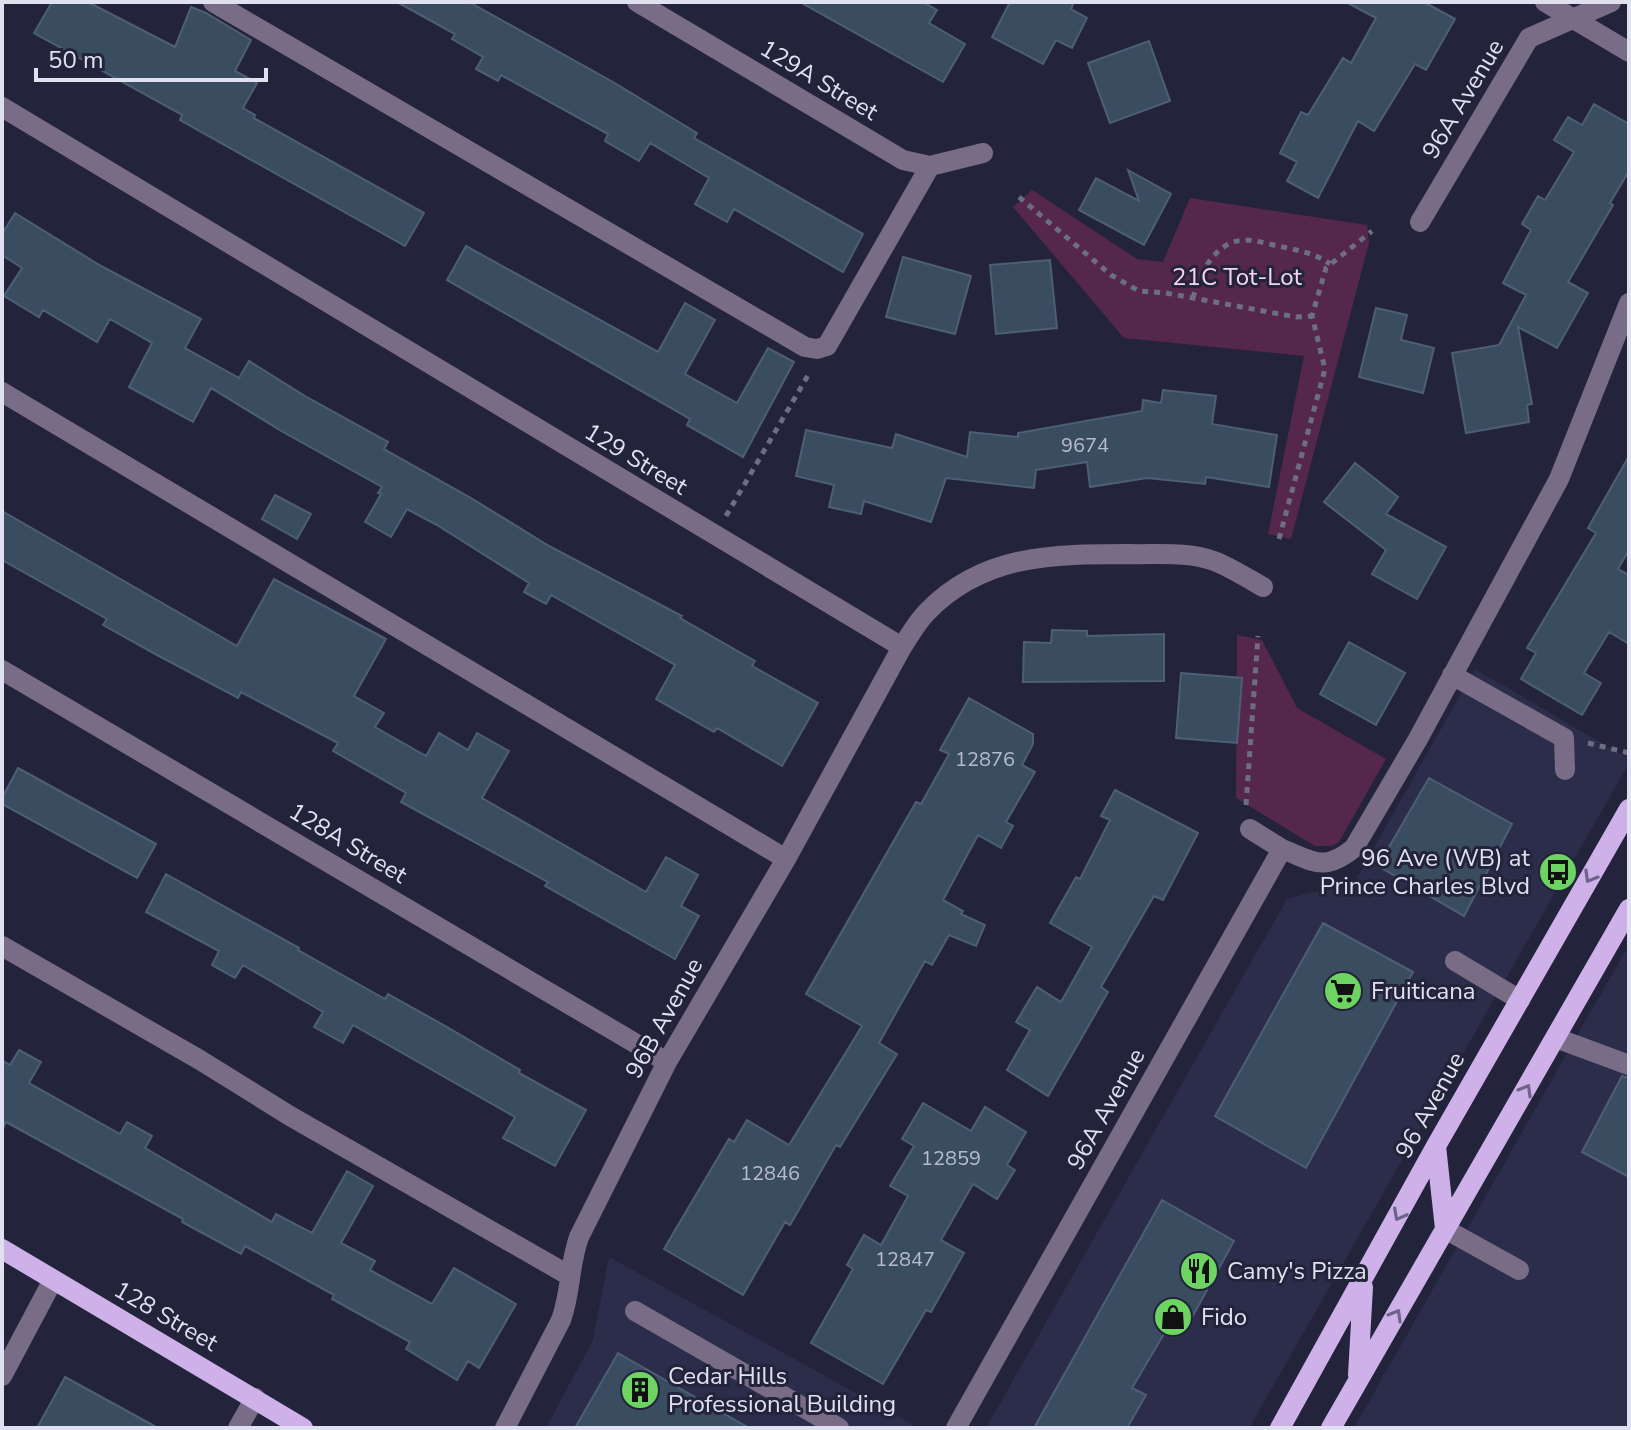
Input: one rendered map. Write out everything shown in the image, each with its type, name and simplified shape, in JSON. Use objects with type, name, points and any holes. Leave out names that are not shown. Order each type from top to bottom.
[{"type":"main road","name":"96 Avenue","points":[[1280,1428],[1436,1146],[1629,809]]},
{"type":"main road","points":[[1331,1428],[1629,909]]},
{"type":"main road","points":[[1436,1146],[1445,1229]]},
{"type":"main road","name":"128 Street","points":[[2,1249],[303,1428]]},
{"type":"main road","points":[[1357,1383],[1364,1280]]},
{"type":"street","points":[[213,2],[805,347],[817,349],[827,346],[930,166],[983,153]]},
{"type":"street","name":"129A Street","points":[[637,2],[903,160],[930,166]]},
{"type":"street","points":[[1545,2],[1629,52]]},
{"type":"street","name":"96A Avenue","points":[[1420,222],[1529,38],[1611,2]]},
{"type":"street","name":"129 Street","points":[[2,107],[902,647]]},
{"type":"street","points":[[1250,829],[1282,849],[1321,864],[1338,860],[1354,848],[1559,479],[1629,303]]},
{"type":"street","points":[[2,392],[786,859]]},
{"type":"street","points":[[902,647],[926,613],[955,589],[986,571],[1023,559],[1069,554],[1176,555],[1213,560],[1263,587]]},
{"type":"street","name":"96B Avenue","points":[[505,1428],[561,1320],[579,1237],[667,1062],[786,859],[902,647]]},
{"type":"street","name":"128A Street","points":[[2,670],[667,1062]]},
{"type":"street","points":[[1452,675],[1564,738],[1565,770]]},
{"type":"street","name":"96A Avenue","points":[[956,1428],[1282,849]]},
{"type":"street","points":[[2,946],[570,1276]]},
{"type":"street","points":[[1455,961],[1520,1000]]},
{"type":"street","points":[[1556,1038],[1629,1065]]},
{"type":"street","points":[[1445,1229],[1519,1270]]},
{"type":"street","points":[[2,1376],[53,1280]]},
{"type":"street","points":[[635,1311],[839,1428]]},
{"type":"street","points":[[238,1428],[255,1398]]},
{"type":"path","points":[[1019,197],[1111,275],[1139,291],[1296,317],[1312,316]]},
{"type":"path","points":[[1279,539],[1325,369],[1312,316],[1326,268],[1372,231]]},
{"type":"path","points":[[1193,298],[1205,267],[1214,256],[1236,241],[1248,240],[1312,253],[1330,264]]},
{"type":"path","points":[[724,519],[815,365]]},
{"type":"path","points":[[1246,806],[1258,636]]},
{"type":"path","points":[[1564,738],[1629,753]]},
{"type":"shaded area","points":[[1475,669],[1629,759],[1629,763],[1249,1428],[986,1428],[1287,899],[1355,881]]},
{"type":"shaded area","points":[[1629,945],[1629,1428],[1354,1428],[1587,1018]]},
{"type":"shaded area","points":[[609,1257],[912,1424],[909,1428],[546,1428],[593,1340]]},
{"type":"green space","name":"21C Tot-Lot","points":[[1032,190],[1137,259],[1163,262],[1190,198],[1367,225],[1369,243],[1291,539],[1268,534],[1304,356],[1124,338],[1013,207]]},
{"type":"green space","points":[[1237,635],[1262,640],[1297,708],[1386,759],[1339,842],[1332,846],[1315,846],[1236,798]]},
{"type":"building","points":[[52,2],[88,2],[175,47],[191,7],[251,40],[235,71],[257,83],[243,108],[255,115],[254,118],[424,213],[405,246],[180,120],[182,115],[34,33]]},
{"type":"building","points":[[397,2],[469,2],[613,82],[697,133],[694,138],[863,234],[843,272],[734,209],[727,222],[695,204],[709,178],[650,143],[639,161],[605,141],[608,134],[501,75],[498,81],[476,69],[483,57],[452,39],[455,34]]},
{"type":"building","points":[[800,2],[923,2],[937,10],[929,23],[965,44],[943,82]]},
{"type":"building","points":[[1010,2],[1074,2],[1071,9],[1087,18],[1072,48],[1056,40],[1043,64],[992,37]]},
{"type":"building","points":[[1346,2],[1424,2],[1455,19],[1426,70],[1415,64],[1374,131],[1358,121],[1318,198],[1287,181],[1297,162],[1280,153],[1301,112],[1308,115],[1343,58],[1351,63],[1376,18]]},
{"type":"building","points":[[1149,41],[1170,101],[1110,123],[1088,63]]},
{"type":"building","points":[[1594,104],[1629,124],[1629,171],[1568,282],[1588,293],[1557,348],[1518,327],[1532,404],[1527,405],[1529,422],[1466,433],[1452,353],[1499,345],[1526,295],[1503,283],[1531,230],[1522,224],[1538,196],[1545,200],[1574,152],[1554,140],[1568,117],[1582,125]]},
{"type":"building","points":[[1128,170],[1171,194],[1144,245],[1079,210],[1096,178],[1139,201]]},
{"type":"building","points":[[15,213],[101,266],[201,319],[185,348],[239,378],[249,361],[388,442],[384,449],[549,546],[682,616],[680,618],[755,661],[752,666],[818,703],[782,766],[717,728],[714,732],[656,699],[675,665],[551,595],[546,604],[524,592],[529,583],[437,525],[407,509],[391,537],[365,522],[382,487],[211,388],[193,422],[129,387],[152,343],[110,319],[97,342],[43,310],[39,317],[4,296],[22,268],[2,255],[2,234]]},
{"type":"building","points":[[466,246],[658,352],[685,303],[715,320],[685,374],[737,403],[768,348],[794,362],[743,457],[687,425],[690,419],[447,280]]},
{"type":"building","points":[[903,257],[971,276],[955,334],[886,317]]},
{"type":"building","points":[[1050,260],[1057,328],[996,334],[990,265]]},
{"type":"building","points":[[1376,308],[1407,315],[1401,340],[1434,348],[1423,393],[1359,377]]},
{"type":"building","points":[[1163,390],[1216,396],[1212,424],[1277,435],[1269,487],[1206,477],[1205,484],[1147,478],[1090,487],[1087,462],[1036,470],[1034,488],[946,478],[931,522],[864,501],[861,514],[829,507],[834,485],[796,476],[806,430],[892,448],[896,434],[967,457],[970,432],[1018,437],[1018,433],[1142,411],[1143,400],[1161,403]]},
{"type":"building","points":[[1629,456],[1629,550],[1618,569],[1629,575],[1629,644],[1609,632],[1584,673],[1601,683],[1582,715],[1521,679],[1536,653],[1527,648],[1596,533],[1588,528]]},
{"type":"building","points":[[1355,463],[1398,497],[1386,514],[1446,547],[1417,599],[1372,574],[1386,550],[1324,502]]},
{"type":"building","points":[[275,495],[311,514],[297,539],[262,519]]},
{"type":"building","points":[[2,511],[237,646],[274,579],[386,639],[354,696],[384,713],[375,727],[426,756],[439,733],[468,750],[477,733],[509,751],[482,798],[646,892],[666,857],[698,875],[681,906],[699,916],[675,959],[545,886],[548,882],[401,802],[406,793],[333,751],[338,743],[241,692],[238,698],[157,655],[103,625],[107,619],[2,560]]},
{"type":"building","points":[[1052,630],[1087,631],[1087,636],[1164,634],[1164,681],[1023,682],[1024,642],[1051,643]]},
{"type":"building","points":[[1349,642],[1405,673],[1376,725],[1320,694]]},
{"type":"building","points":[[1181,673],[1242,678],[1237,743],[1176,738]]},
{"type":"building","points":[[969,698],[1033,734],[1033,744],[1022,765],[1035,772],[1006,822],[1013,826],[1001,848],[978,835],[943,900],[963,911],[961,914],[985,925],[976,946],[949,935],[932,965],[925,961],[879,1043],[897,1054],[840,1147],[836,1145],[790,1225],[785,1222],[743,1295],[664,1249],[729,1139],[734,1142],[747,1120],[789,1145],[862,1026],[806,994],[916,802],[921,804],[949,754],[940,750]]},
{"type":"building","points":[[18,768],[156,844],[137,878],[2,804],[2,798]]},
{"type":"building","points":[[1429,778],[1512,824],[1464,916],[1378,866]]},
{"type":"building","points":[[1115,790],[1198,833],[1163,900],[1154,896],[1101,987],[1108,992],[1048,1096],[1007,1070],[1030,1030],[1016,1022],[1037,987],[1061,1002],[1092,947],[1050,923],[1076,877],[1080,879],[1110,820],[1101,816]]},
{"type":"building","points":[[166,874],[385,999],[388,994],[447,1027],[520,1070],[519,1073],[586,1110],[555,1166],[503,1138],[515,1117],[353,1025],[343,1043],[314,1027],[323,1012],[243,965],[235,978],[212,965],[219,951],[146,912]]},
{"type":"building","points":[[1323,923],[1413,972],[1306,1168],[1215,1116]]},
{"type":"building","points":[[19,1050],[41,1062],[29,1083],[120,1134],[127,1122],[152,1136],[145,1148],[272,1222],[276,1214],[312,1233],[347,1171],[373,1186],[341,1243],[375,1261],[370,1270],[432,1304],[454,1268],[516,1304],[479,1368],[468,1361],[457,1380],[406,1349],[410,1342],[332,1299],[334,1295],[245,1246],[241,1254],[6,1122],[2,1130],[2,1060],[10,1065]]},
{"type":"building","points":[[1622,1076],[1629,1078],[1629,1177],[1582,1152]]},
{"type":"building","points":[[923,1103],[971,1131],[985,1107],[1026,1132],[1007,1165],[1015,1170],[997,1199],[973,1184],[941,1240],[964,1253],[931,1312],[926,1310],[883,1384],[811,1343],[853,1269],[847,1265],[864,1235],[881,1245],[908,1196],[890,1186],[914,1146],[902,1139]]},
{"type":"building","points":[[1162,1200],[1234,1241],[1185,1330],[1171,1322],[1132,1388],[1146,1395],[1127,1428],[1034,1428]]},
{"type":"building","name":"Cedar Hills Professional Building","points":[[618,1353],[749,1428],[575,1428]]},
{"type":"building","points":[[65,1377],[158,1428],[37,1428]]},
{"type":"place","name":"96 Ave (WB) at Prince Charles Blvd","points":[[1558,872]]},
{"type":"place","name":"Fruiticana","points":[[1343,991]]},
{"type":"place","name":"Camy's Pizza","points":[[1199,1271]]},
{"type":"place","name":"Fido","points":[[1173,1317]]},
{"type":"place","name":"Cedar Hills Professional Building","points":[[640,1390]]}]
